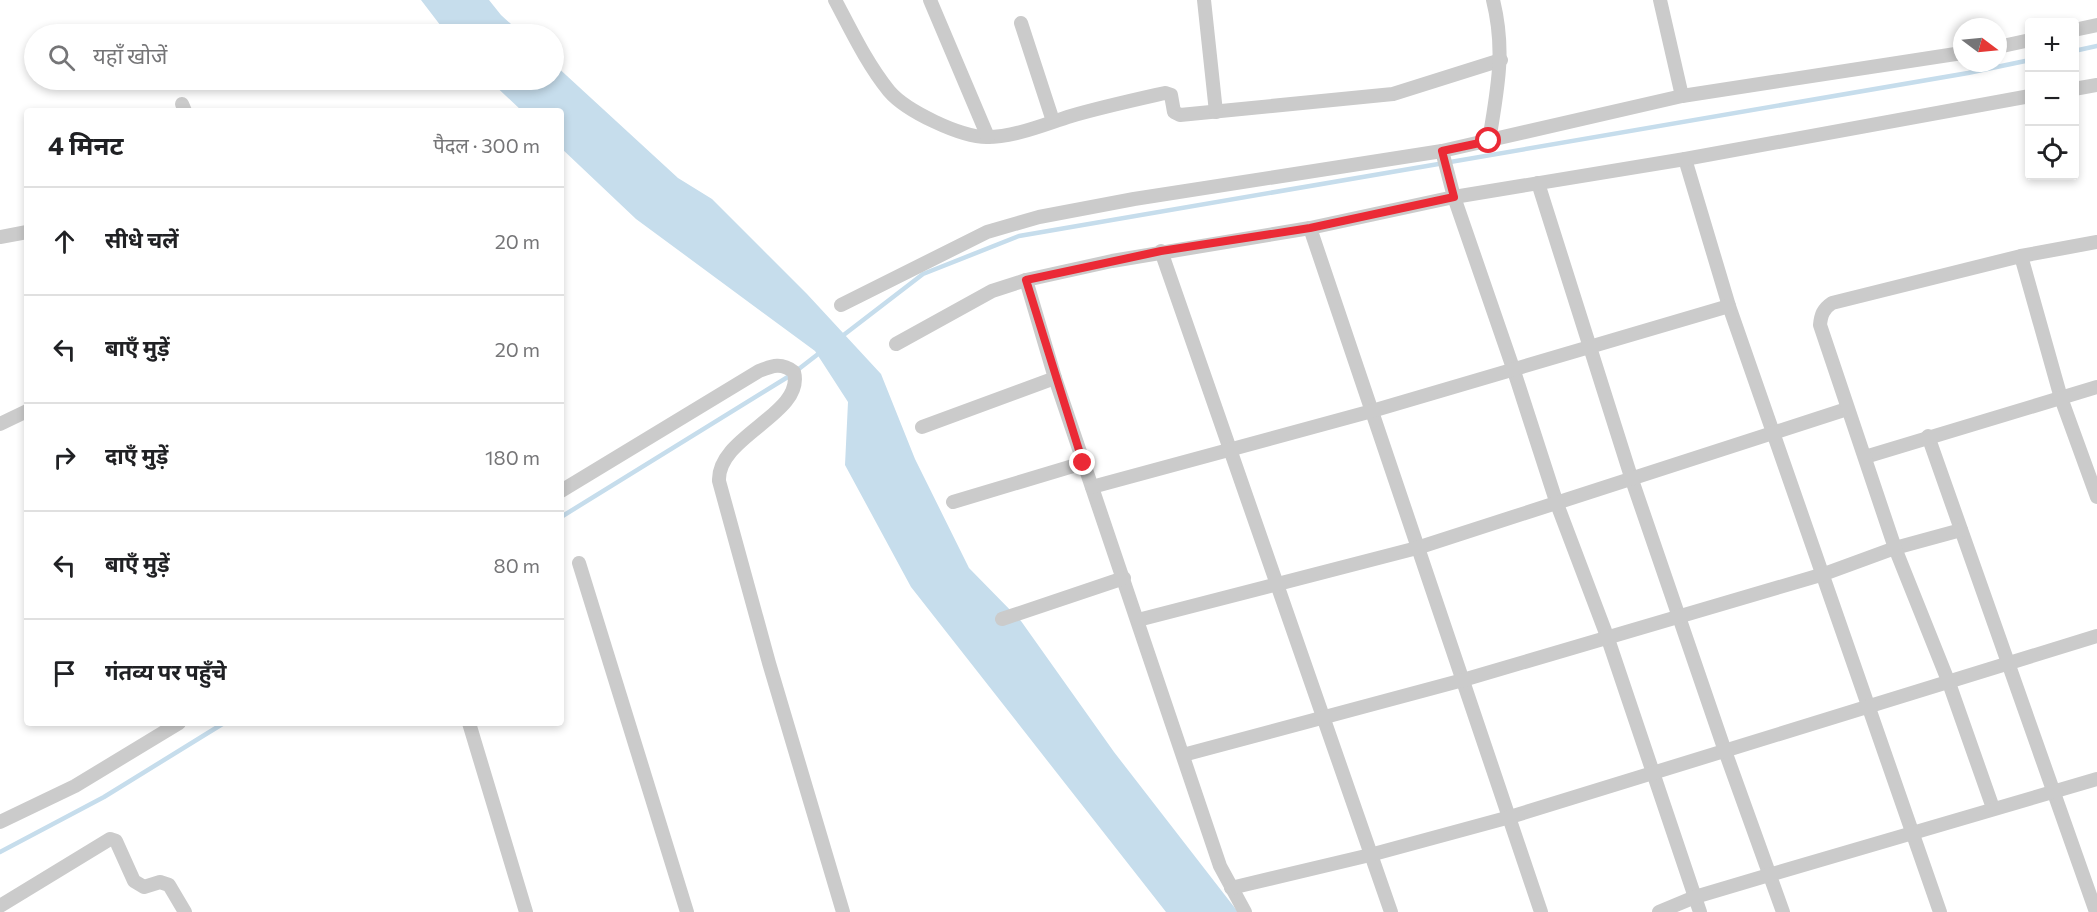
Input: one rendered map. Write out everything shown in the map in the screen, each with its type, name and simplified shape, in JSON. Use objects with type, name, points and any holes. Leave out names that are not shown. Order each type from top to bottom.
[{"type":"street","points":[[835,0],[890,92],[901,102],[940,124],[974,136],[1011,134],[1165,93],[1171,95],[1176,115],[1393,94],[1501,60]]},
{"type":"street","points":[[930,0],[988,137]]},
{"type":"street","points":[[1204,0],[1216,112]]},
{"type":"street","points":[[1489,141],[1501,60],[1501,37],[1493,0]]},
{"type":"street","points":[[1660,0],[1682,96]]},
{"type":"street","points":[[1021,23],[1053,121]]},
{"type":"street","points":[[2079,29],[2097,25]]},
{"type":"street","points":[[2007,45],[2025,41]]},
{"type":"street","points":[[841,305],[987,232],[1022,221],[1134,200],[1442,155],[1489,141],[1682,96],[1953,54]]},
{"type":"street","points":[[2079,88],[2097,85]]},
{"type":"street","points":[[896,344],[992,291],[1026,280],[1161,251],[1310,228],[1454,197],[1685,159],[2025,97]]},
{"type":"street","points":[[1442,155],[1557,504],[1607,636],[1651,774],[1700,912]]},
{"type":"street","points":[[1685,159],[1730,306],[1824,574],[1866,706],[1940,912]]},
{"type":"street","points":[[1538,183],[1632,480],[1768,875],[1783,912]]},
{"type":"street","points":[[1310,228],[1541,912]]},
{"type":"street","points":[[0,237],[24,233]]},
{"type":"street","points":[[1993,808],[1949,683],[1895,548],[1820,325],[1825,308],[1832,303],[2021,256],[2097,242]]},
{"type":"street","points":[[1161,251],[1279,584],[1391,912]]},
{"type":"street","points":[[2021,256],[2061,398],[2097,497]]},
{"type":"street","points":[[1026,280],[1083,463],[1124,578],[1220,866],[1245,912]]},
{"type":"street","points":[[1092,487],[1372,411],[1730,306]]},
{"type":"street","points":[[564,489],[759,371],[774,365],[784,366],[795,376],[790,394],[723,460],[719,469],[719,481],[768,663],[843,912]]},
{"type":"street","points":[[922,427],[1055,378]]},
{"type":"street","points":[[1865,457],[1928,436],[2097,387]]},
{"type":"street","points":[[1138,620],[1417,548],[1847,409]]},
{"type":"street","points":[[0,424],[24,412]]},
{"type":"street","points":[[1928,436],[2096,912]]},
{"type":"street","points":[[953,502],[1083,463]]},
{"type":"street","points":[[1183,755],[1463,680],[1824,574],[1895,548],[1961,530]]},
{"type":"street","points":[[579,563],[687,912]]},
{"type":"street","points":[[1002,619],[1124,578]]},
{"type":"street","points":[[1230,888],[1370,855],[1510,817],[2097,636]]},
{"type":"street","points":[[0,822],[75,786],[174,726]]},
{"type":"street","points":[[470,726],[526,912]]},
{"type":"street","points":[[1659,912],[1695,897],[2097,779]]},
{"type":"street","points":[[4,912],[0,907],[110,839],[116,841],[134,881],[144,887],[160,882],[169,885],[185,912]]},
{"type":"water","points":[[421,0],[489,0],[511,24],[439,24]]},
{"type":"water","points":[[564,73],[678,178],[712,199],[807,294],[881,374],[915,459],[969,568],[1021,621],[1114,752],[1238,912],[1166,912],[911,587],[845,465],[848,402],[815,351],[636,219],[564,151],[564,108],[519,108],[500,90],[564,90]]},
{"type":"waterway","points":[[2079,50],[2097,46]]},
{"type":"waterway","points":[[841,337],[923,274],[1019,236],[1968,73],[2025,61]]},
{"type":"waterway","points":[[564,515],[791,375],[822,351]]},
{"type":"waterway","points":[[0,852],[104,797],[219,726]]},
{"type":"route","points":[[1083,463],[1026,280],[1161,251],[1310,228],[1454,197],[1442,151],[1489,141]]}]
